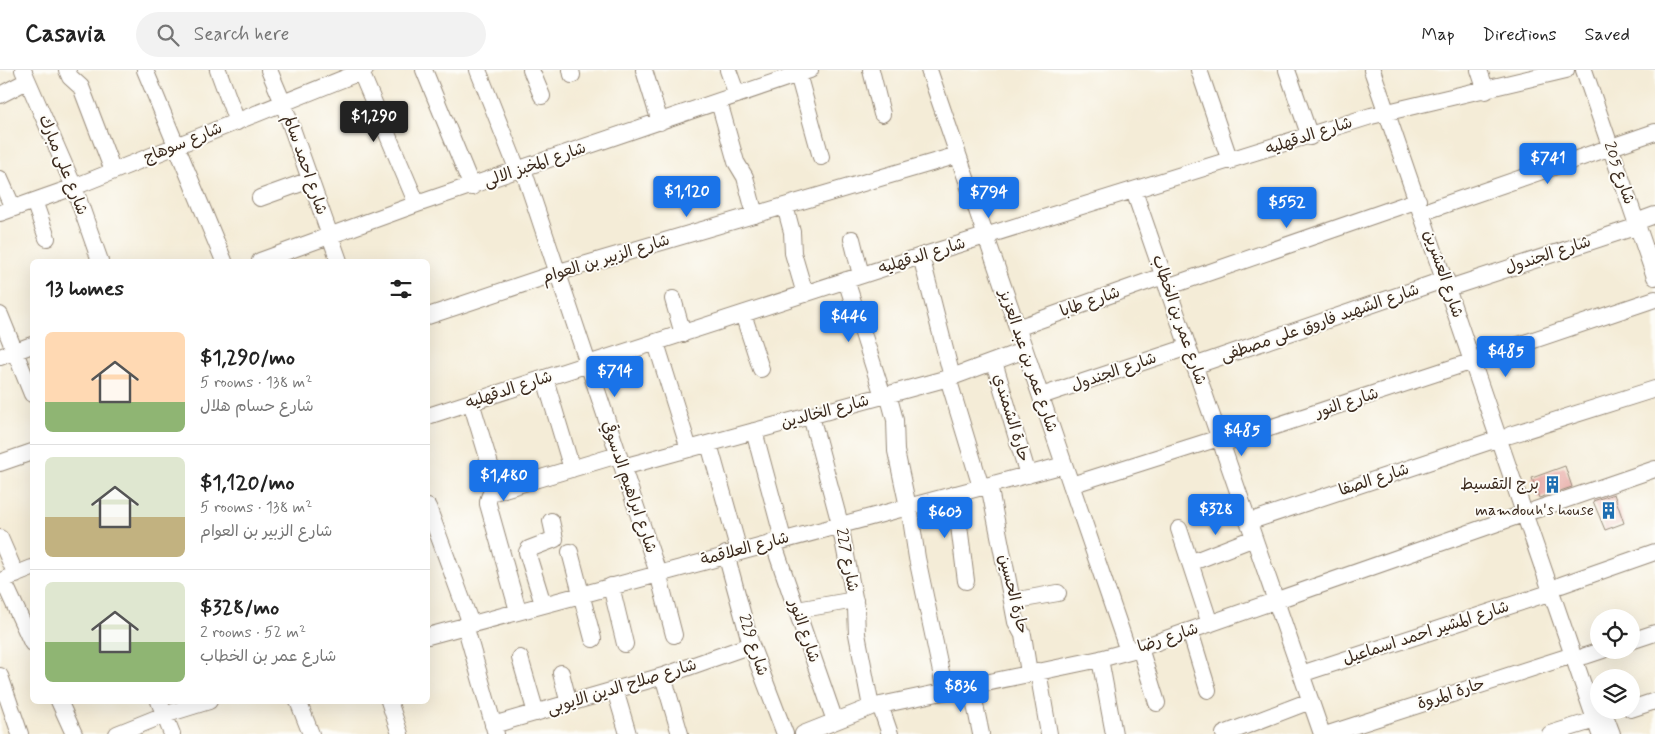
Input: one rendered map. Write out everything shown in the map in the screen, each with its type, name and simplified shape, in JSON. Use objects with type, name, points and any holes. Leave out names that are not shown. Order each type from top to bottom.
[{"type":"street","points":[[67,70],[70,77],[81,87],[113,171]]},
{"type":"street","points":[[145,70],[223,259]]},
{"type":"street","points":[[218,70],[237,122]]},
{"type":"street","name":"شارع احمد سالم","points":[[269,70],[283,103],[338,259]]},
{"type":"street","points":[[424,70],[472,187]]},
{"type":"street","name":"شارع ابراهيم الدسوقي","points":[[478,70],[521,170],[658,573],[674,635]]},
{"type":"street","points":[[531,70],[542,96]]},
{"type":"street","points":[[644,70],[660,122]]},
{"type":"street","points":[[728,70],[736,96]]},
{"type":"street","points":[[871,70],[882,114]]},
{"type":"street","name":"شارع عمر بن عبد العزيز","points":[[929,70],[1071,485],[1134,649],[1158,703]]},
{"type":"street","points":[[1199,70],[1230,161]]},
{"type":"street","points":[[1287,70],[1310,137]]},
{"type":"street","name":"شارع العشرين","points":[[1372,70],[1392,111],[1425,204],[1601,720],[1612,734]]},
{"type":"street","name":"شارع العشرين","points":[[1383,70],[1392,111]]},
{"type":"street","points":[[1479,70],[1486,90]]},
{"type":"street","name":"شارع الدقهليه","points":[[430,415],[920,256],[1392,111],[1565,70]]},
{"type":"street","name":"شارع 205","points":[[1584,70],[1655,277]]},
{"type":"street","points":[[362,71],[417,204]]},
{"type":"street","name":"شارع سوهاج","points":[[7,210],[177,146],[362,71]]},
{"type":"street","points":[[804,72],[821,157]]},
{"type":"street","name":"شارع المخبز الالى","points":[[266,259],[417,204],[472,187],[804,72]]},
{"type":"street","points":[[0,95],[25,76]]},
{"type":"street","name":"شارع على مبارك","points":[[25,76],[74,186],[99,259]]},
{"type":"street","points":[[718,102],[736,162],[745,177],[755,215]]},
{"type":"street","points":[[1425,204],[1655,132]]},
{"type":"street","name":"شارع الزبير بن العوام","points":[[430,315],[556,274],[958,155]]},
{"type":"street","points":[[0,179],[7,210]]},
{"type":"street","points":[[260,198],[310,180]]},
{"type":"street","name":"شارع عمر بن الخطاب","points":[[1134,190],[1322,734]]},
{"type":"street","points":[[34,200],[47,238]]},
{"type":"street","name":"شارع طابا","points":[[1017,328],[1425,204]]},
{"type":"street","points":[[785,206],[792,232],[793,253],[805,294]]},
{"type":"street","name":"شارع الجندول","points":[[1452,282],[1637,224],[1655,215]]},
{"type":"street","points":[[852,239],[854,278],[885,395],[895,420],[896,451],[945,691]]},
{"type":"street","name":"حارة الحسين","points":[[920,256],[950,378],[985,486],[1016,622],[1023,635],[1049,734]]},
{"type":"street","name":"شارع الشهيد فاروق على مصطفى","points":[[1194,366],[1452,282]]},
{"type":"street","points":[[672,299],[683,334]]},
{"type":"street","name":"شارع النور","points":[[1071,485],[1220,441],[1478,359],[1655,299]]},
{"type":"street","points":[[744,314],[761,369]]},
{"type":"street","points":[[0,315],[8,354],[30,391]]},
{"type":"street","points":[[656,343],[689,449]]},
{"type":"street","points":[[8,354],[30,346]]},
{"type":"street","name":"شارع الجندول","points":[[1041,396],[1188,347]]},
{"type":"street","name":"شارع الخالدين","points":[[491,494],[572,469],[709,444],[950,378],[1025,350]]},
{"type":"street","name":"حارة الشمندي","points":[[994,362],[1028,475]]},
{"type":"street","points":[[545,379],[572,469]]},
{"type":"street","name":"شارع الصفا","points":[[1248,522],[1655,389]]},
{"type":"street","points":[[471,402],[495,481],[488,504],[518,611]]},
{"type":"street","name":"شارع 227","points":[[811,416],[840,524],[854,600],[857,634],[876,706],[890,734]]},
{"type":"street","name":"شارع النور","points":[[754,431],[778,541],[797,610],[836,721]]},
{"type":"street","name":"شارع 229","points":[[709,444],[751,645],[784,734]]},
{"type":"street","points":[[0,463],[30,453]]},
{"type":"street","name":"شارع العلاقمة","points":[[430,635],[1064,465]]},
{"type":"street","name":"شارع رضا","points":[[803,734],[876,706],[1100,659],[1134,649],[1276,602],[1655,469]]},
{"type":"street","points":[[955,494],[966,581]]},
{"type":"street","points":[[430,513],[468,625],[494,730]]},
{"type":"street","points":[[543,604],[527,552],[529,549],[555,539],[552,520]]},
{"type":"street","points":[[1179,529],[1210,624]]},
{"type":"street","points":[[0,538],[6,578],[30,638]]},
{"type":"street","points":[[1190,563],[1254,538]]},
{"type":"street","points":[[570,552],[592,639]]},
{"type":"street","name":"شارع المشير احمد اسماعيل","points":[[1301,674],[1556,588],[1655,552]]},
{"type":"street","points":[[6,578],[30,569]]},
{"type":"street","points":[[611,586],[625,644]]},
{"type":"street","points":[[1012,601],[1058,593]]},
{"type":"street","points":[[797,610],[854,600]]},
{"type":"street","points":[[1190,631],[1208,690]]},
{"type":"street","points":[[1640,638],[1655,633]]},
{"type":"street","name":"شارع صلاح الدين الايوبى","points":[[494,730],[536,713],[664,676],[751,645]]},
{"type":"street","name":"حارة المروة","points":[[1328,734],[1590,653]]},
{"type":"street","name":"شارع العشرين","points":[[1579,655],[1590,678]]},
{"type":"street","points":[[520,658],[536,713]]},
{"type":"street","points":[[1100,659],[1114,734]]},
{"type":"street","points":[[561,673],[569,704]]},
{"type":"street","points":[[0,676],[20,734]]},
{"type":"street","points":[[664,676],[680,734]]},
{"type":"street","points":[[971,685],[981,734]]},
{"type":"street","points":[[615,690],[628,734]]},
{"type":"street","points":[[1224,734],[1310,701]]},
{"type":"street","points":[[1640,706],[1655,701]]},
{"type":"street","points":[[60,704],[74,734]]},
{"type":"street","points":[[117,734],[162,708],[188,704]]},
{"type":"street","points":[[299,704],[311,734]]},
{"type":"street","points":[[390,704],[400,734]]},
{"type":"street","points":[[162,708],[172,734]]},
{"type":"street","points":[[1550,734],[1601,720]]},
{"type":"building","name":"برج التقسيط","points":[[1565,466],[1572,487],[1539,498],[1532,478]]},
{"type":"building","name":"mamdouh's house","points":[[1614,494],[1624,523],[1605,530],[1593,501]]},
{"type":"place","name":"برج التقسيط","points":[[1553,484]]},
{"type":"place","name":"mamdouh's house","points":[[1608,510]]}]
